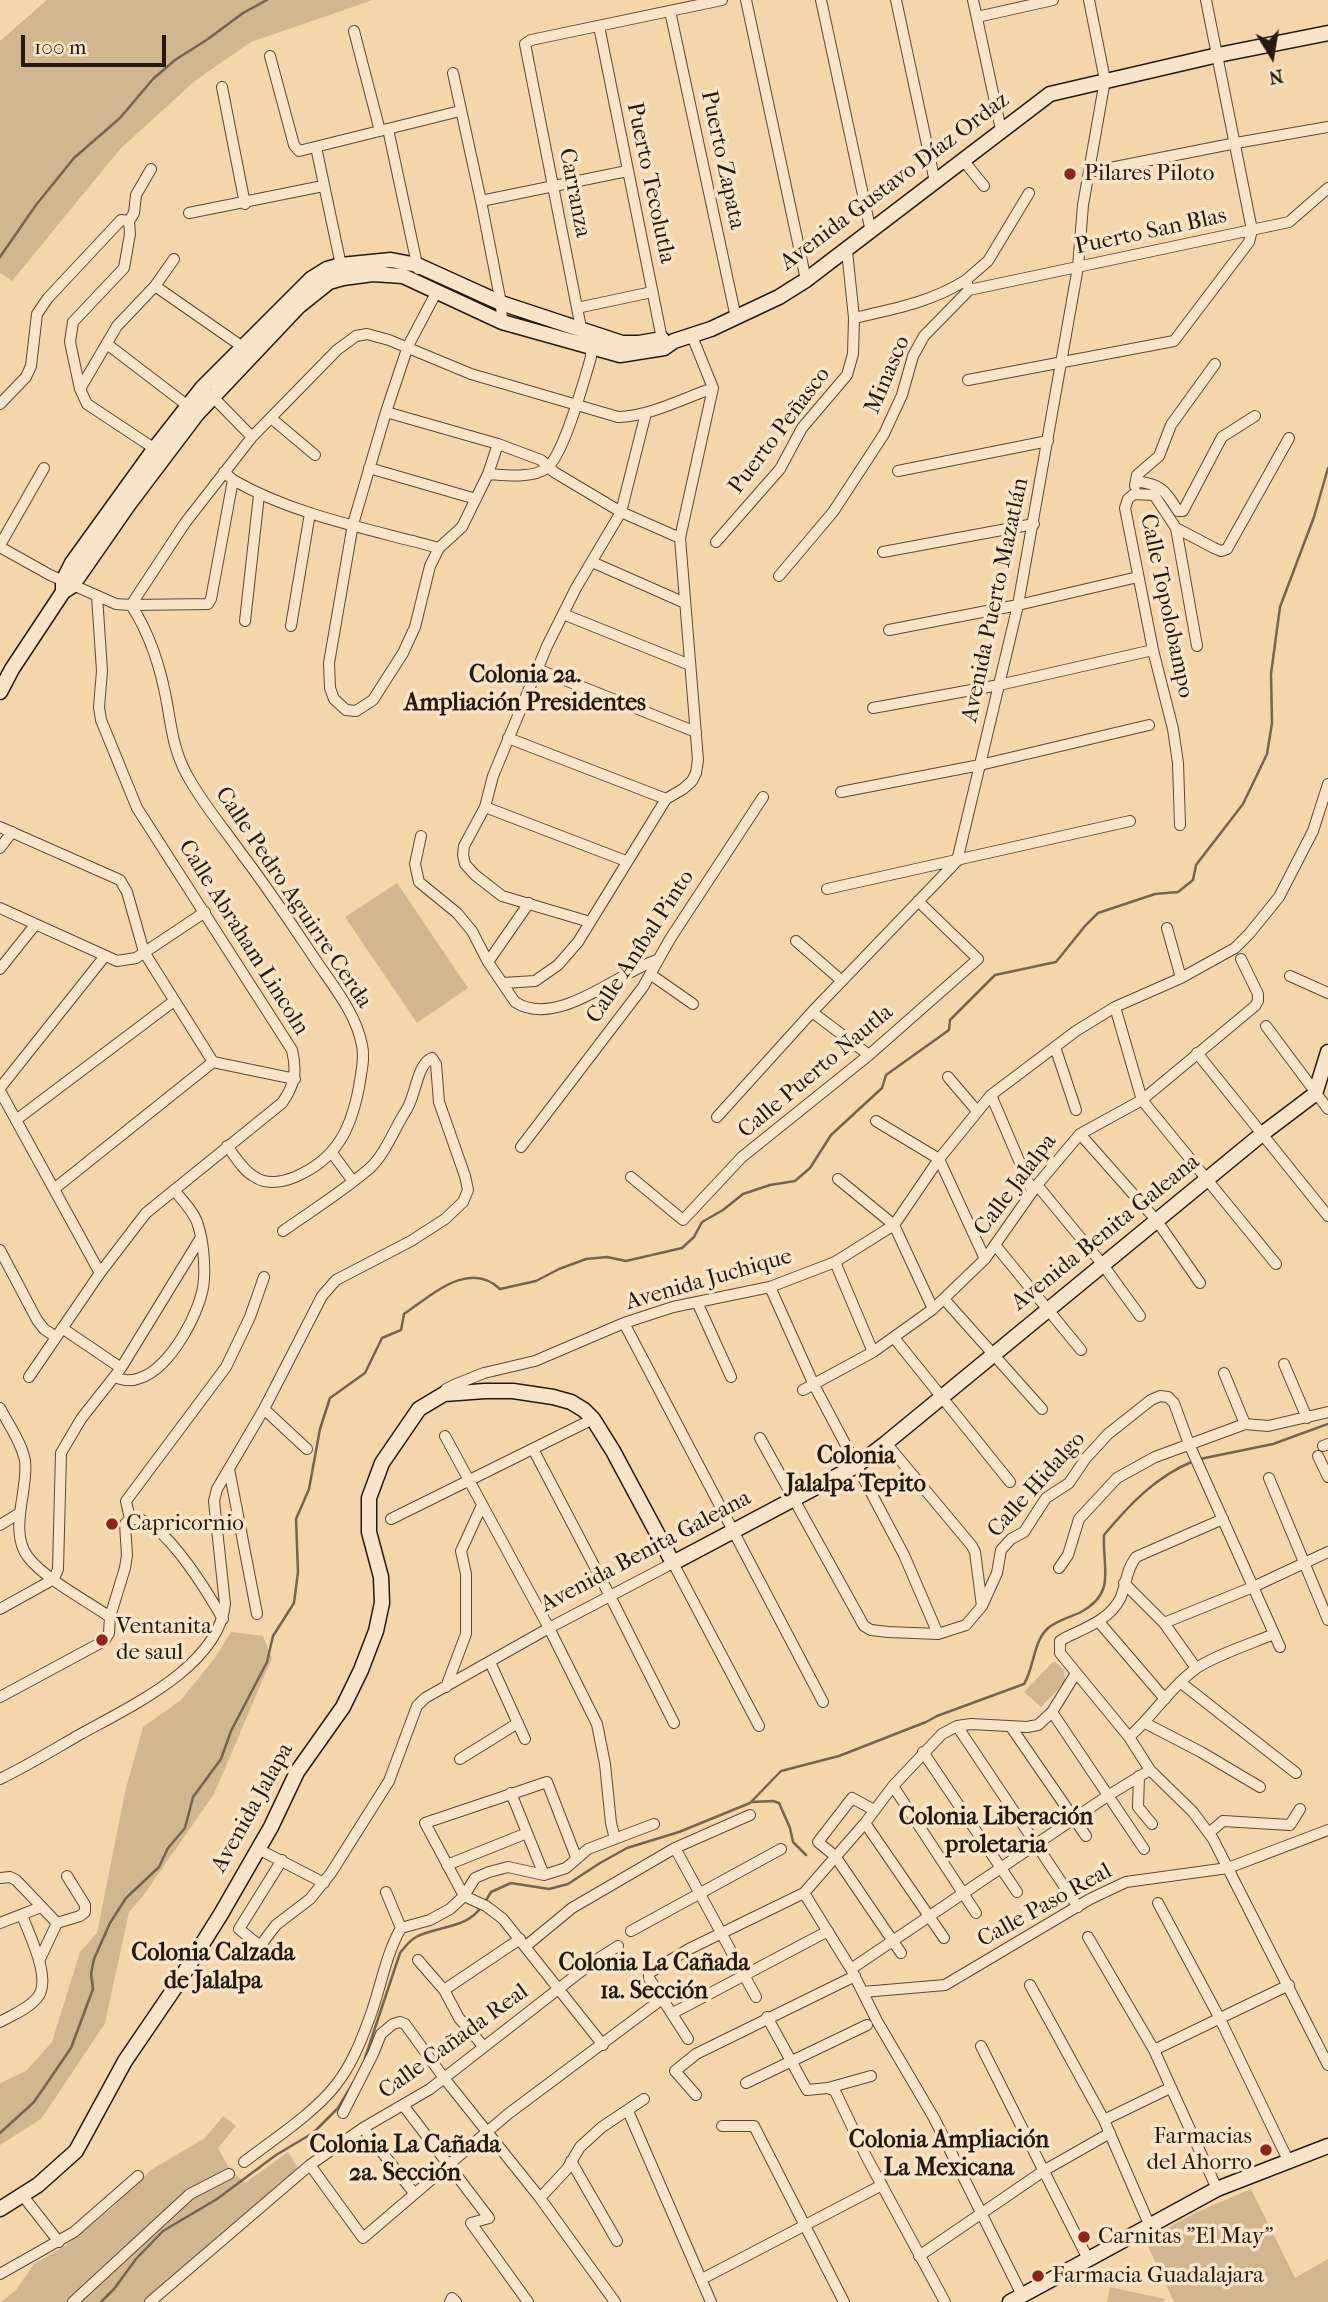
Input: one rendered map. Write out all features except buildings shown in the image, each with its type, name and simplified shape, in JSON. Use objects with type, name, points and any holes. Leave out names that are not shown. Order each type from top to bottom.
[{"type":"street","points":[[598,26],[670,11],[693,3],[722,0]]},
{"type":"street","points":[[746,0],[806,280]]},
{"type":"street","points":[[821,0],[871,232]]},
{"type":"street","points":[[896,0],[935,182]]},
{"type":"street","points":[[972,0],[1001,130]]},
{"type":"street","points":[[977,17],[1053,0]]},
{"type":"street","name":"Avenida Puerto Mazatlán","points":[[957,861],[1018,605],[1078,267],[1083,205],[1105,80],[1089,0]]},
{"type":"street","points":[[968,380],[1174,341],[1249,242],[1252,230],[1206,0]]},
{"type":"street","name":"Puerto Zapata","points":[[670,11],[736,318]]},
{"type":"street","name":"Carranza","points":[[591,348],[577,307],[525,44],[531,40],[598,26]]},
{"type":"street","name":"Puerto Tecolutla","points":[[598,26],[652,292],[667,343]]},
{"type":"street","points":[[354,32],[384,130],[421,283]]},
{"type":"street","name":"Avenida Gustavo Díaz Ordaz","points":[[0,692],[66,586],[72,563],[207,392],[311,279],[327,269],[403,276],[502,322],[620,355],[691,336],[779,297],[847,251],[1050,94],[1328,33]]},
{"type":"street","points":[[270,56],[294,145],[299,151],[460,111]]},
{"type":"street","points":[[453,73],[481,201],[501,303],[502,322]]},
{"type":"street","points":[[222,88],[246,204]]},
{"type":"street","points":[[1090,172],[1328,127]]},
{"type":"street","points":[[316,147],[342,272]]},
{"type":"street","points":[[963,160],[984,186]]},
{"type":"street","points":[[151,169],[136,195],[134,213],[129,221],[130,234],[124,268],[73,322],[71,330],[72,357],[80,390],[87,404],[160,452]]},
{"type":"street","points":[[481,201],[627,171]]},
{"type":"street","points":[[189,214],[323,186]]},
{"type":"street","name":"Puerto San Blas","points":[[968,285],[1078,267],[1289,222],[1328,188]]},
{"type":"street","name":"Minasco","points":[[779,576],[833,512],[884,434],[902,395],[913,356],[924,336],[988,261],[1029,193]]},
{"type":"street","points":[[0,404],[26,377],[31,366],[37,314],[48,298],[121,220],[129,221]]},
{"type":"street","name":"Puerto Peñasco","points":[[716,542],[780,469],[802,428],[847,375],[853,354],[854,318],[847,251]]},
{"type":"street","points":[[80,390],[117,326],[155,286],[174,259]]},
{"type":"street","name":"Avenida Gustavo Díaz Ordaz","points":[[342,272],[391,260],[417,265],[501,303],[622,342],[667,343]]},
{"type":"street","points":[[854,318],[928,300],[968,285]]},
{"type":"street","points":[[155,286],[247,350]]},
{"type":"street","points":[[577,307],[652,292]]},
{"type":"street","points":[[436,293],[408,346],[353,524],[329,663],[330,688],[334,699],[346,710],[356,711],[365,707],[403,653],[415,627],[429,566],[439,548],[462,527],[488,474],[498,444]]},
{"type":"street","points":[[131,606],[185,523],[252,437],[337,350],[356,336],[367,334],[408,346],[471,374],[618,417],[633,417],[646,413],[712,387]]},
{"type":"street","points":[[503,983],[535,981],[558,965],[578,942],[666,799],[683,789],[696,773],[696,732],[680,538],[712,387],[691,336]]},
{"type":"street","points":[[107,344],[193,409]]},
{"type":"street","points":[[488,474],[534,474],[548,467],[567,433],[592,357],[591,348]]},
{"type":"street","points":[[1134,494],[1137,475],[1159,456],[1171,425],[1214,364]]},
{"type":"street","points":[[207,392],[252,437]]},
{"type":"street","points":[[386,412],[498,444],[541,460],[554,472],[621,512],[680,538]]},
{"type":"street","points":[[590,922],[502,896],[475,875],[463,855],[464,846],[485,807],[493,776],[537,669],[563,614],[621,512],[646,413]]},
{"type":"street","points":[[1136,481],[1157,485],[1165,490],[1178,511],[1183,511],[1222,437],[1255,416]]},
{"type":"street","points":[[271,418],[315,455]]},
{"type":"street","points":[[1176,528],[1221,551],[1227,549],[1289,438]]},
{"type":"street","points":[[898,471],[1048,441]]},
{"type":"street","points":[[44,468],[0,546],[66,586],[116,604],[131,606],[208,604],[233,480]]},
{"type":"street","points":[[369,468],[476,499]]},
{"type":"street","points":[[224,472],[259,495],[310,513],[439,548]]},
{"type":"street","name":"Calle Topolobampo","points":[[1180,825],[1178,763],[1173,729],[1153,650],[1125,508],[1128,499],[1134,494],[1154,495],[1176,528],[1197,646]]},
{"type":"street","points":[[245,621],[259,495]]},
{"type":"street","points":[[291,626],[310,513]]},
{"type":"street","points":[[883,552],[1034,524]]},
{"type":"street","points":[[592,562],[685,603]]},
{"type":"street","points":[[889,630],[1018,605],[1138,577]]},
{"type":"street","name":"Calle Abraham Lincoln","points":[[97,596],[102,671],[99,707],[101,720],[137,808],[292,1049],[296,1065],[295,1079]]},
{"type":"street","name":"Calle Pedro Aguirre Cerda","points":[[131,606],[151,640],[162,679],[173,742],[188,778],[291,923],[357,1026],[363,1048],[363,1066],[353,1117],[331,1153],[300,1175],[288,1180],[268,1182],[256,1178],[226,1146]]},
{"type":"street","points":[[563,614],[690,665]]},
{"type":"street","points":[[873,708],[999,685],[1153,650]]},
{"type":"street","points":[[537,669],[696,732]]},
{"type":"street","points":[[841,792],[980,765],[1149,725]]},
{"type":"street","points":[[508,738],[666,799]]},
{"type":"street","name":"Avenida Juchique","points":[[444,1394],[446,1389],[454,1384],[484,1373],[535,1361],[624,1323],[673,1307],[770,1287],[835,1262],[894,1225],[939,1159],[991,1095],[1055,1047],[1115,1007],[1181,978],[1235,948],[1264,919],[1279,897],[1312,831],[1328,785]]},
{"type":"street","name":"Calle Aníbal Pinto","points":[[521,1147],[643,987],[657,960],[762,797]]},
{"type":"street","points":[[485,807],[626,861]]},
{"type":"street","points":[[827,889],[1130,821]]},
{"type":"street","points":[[0,827],[120,880],[127,892],[144,952],[212,1062],[295,1079],[282,1102],[146,1213],[100,1273],[29,1377]]},
{"type":"street","points":[[0,848],[12,832]]},
{"type":"street","points":[[421,836],[415,864],[419,882],[457,913],[472,931],[488,962],[515,1002],[521,1006],[535,1010],[575,1003],[640,966],[657,960]]},
{"type":"street","points":[[717,1117],[812,1012],[957,861]]},
{"type":"street","name":"Calle Puerto Nautla","points":[[631,1177],[683,1220],[742,1157],[869,1055],[978,959],[918,901]]},
{"type":"street","points":[[488,962],[529,903]]},
{"type":"street","points":[[0,908],[117,961],[128,961],[205,912]]},
{"type":"street","points":[[0,969],[34,925]]},
{"type":"street","points":[[1167,928],[1181,978]]},
{"type":"street","points":[[796,941],[842,981]]},
{"type":"street","points":[[100,1273],[1,1095],[105,956]]},
{"type":"street","name":"Calle Jalalpa","points":[[803,1390],[895,1339],[933,1309],[985,1259],[1035,1188],[1080,1134],[1142,1100],[1255,1006],[1258,1001],[1241,959]]},
{"type":"street","points":[[650,974],[692,1003]]},
{"type":"street","points":[[1290,976],[1328,993]]},
{"type":"street","points":[[16,1120],[174,1001]]},
{"type":"street","points":[[1115,1007],[1142,1100],[1276,1264]]},
{"type":"street","points":[[812,1012],[869,1055]]},
{"type":"street","points":[[1266,1026],[1328,1109]]},
{"type":"street","points":[[1055,1047],[1076,1110]]},
{"type":"street","points":[[1315,1094],[1328,1052]]},
{"type":"street","points":[[1198,1053],[1328,1216]]},
{"type":"street","points":[[0,1779],[160,1689],[204,1650],[223,1619],[224,1593],[214,1501],[217,1489],[264,1409],[322,1296],[336,1280],[411,1241],[445,1219],[463,1202],[468,1191],[439,1102],[436,1064],[432,1058],[423,1067],[418,1076],[416,1092],[371,1167],[283,1231]]},
{"type":"street","points":[[54,1189],[212,1062]]},
{"type":"street","points":[[947,1077],[977,1111]]},
{"type":"street","name":"Avenida Benita Galeana","points":[[282,1860],[239,1929],[260,1946],[276,1925],[310,1899],[324,1884],[389,1781],[417,1706],[425,1698],[550,1628],[856,1466],[942,1399],[1262,1134],[1315,1094]]},
{"type":"street","points":[[991,1095],[1035,1188],[1103,1265],[1140,1316]]},
{"type":"street","points":[[876,1121],[939,1159],[985,1259]]},
{"type":"street","points":[[1080,1134],[1157,1221],[1200,1283]]},
{"type":"street","points":[[331,1153],[352,1180]]},
{"type":"street","points":[[838,1179],[894,1225],[933,1309]]},
{"type":"street","points":[[114,1377],[129,1381],[151,1373],[183,1340],[197,1308],[205,1280],[198,1223],[174,1190]]},
{"type":"street","points":[[0,1609],[54,1579],[58,1569],[61,1453],[81,1419],[121,1368],[200,1239]]},
{"type":"street","points":[[995,1245],[1081,1350]]},
{"type":"street","points":[[0,1250],[37,1320],[56,1338]]},
{"type":"street","points":[[835,1262],[873,1352]]},
{"type":"street","points":[[130,1519],[126,1501],[226,1367],[250,1317],[264,1277]]},
{"type":"street","points":[[770,1287],[814,1385],[904,1555],[938,1634]]},
{"type":"street","points":[[944,1299],[1042,1409]]},
{"type":"street","points":[[697,1302],[731,1377]]},
{"type":"street","points":[[624,1323],[823,1702]]},
{"type":"street","points":[[62,1328],[121,1368]]},
{"type":"street","points":[[895,1339],[1010,1482]]},
{"type":"street","points":[[1284,1364],[1307,1418]]},
{"type":"street","points":[[1224,1373],[1245,1424]]},
{"type":"street","points":[[444,1394],[485,1391],[532,1393],[570,1402],[593,1419],[613,1451],[759,1726]]},
{"type":"street","name":"Avenida Jalapa","points":[[0,2209],[54,2173],[76,2151],[125,2061],[208,1936],[275,1820],[297,1772],[342,1707],[361,1671],[376,1631],[383,1590],[369,1532],[368,1514],[373,1481],[382,1463],[419,1409],[444,1394]]},
{"type":"street","name":"Calle Hidalgo","points":[[794,1500],[864,1626],[871,1630],[938,1634],[966,1625],[982,1606],[997,1573],[1001,1550],[1011,1539],[1024,1532],[1046,1498],[1069,1483],[1086,1458],[1108,1434],[1151,1400],[1160,1395],[1168,1397],[1174,1404],[1190,1446]]},
{"type":"street","points":[[0,1408],[25,1460],[18,1514],[27,1556],[54,1579],[110,1617]]},
{"type":"street","points":[[264,1409],[307,1449]]},
{"type":"street","points":[[1059,1568],[1068,1555],[1079,1519],[1117,1478],[1155,1457],[1245,1424],[1268,1426],[1328,1412]]},
{"type":"street","points":[[391,1519],[593,1419]]},
{"type":"street","points":[[445,1436],[550,1628],[597,1724],[615,1839]]},
{"type":"street","points":[[760,1438],[794,1500]]},
{"type":"street","points":[[886,1443],[972,1546],[982,1606]]},
{"type":"street","points":[[1190,1446],[1280,1647]]},
{"type":"street","points":[[533,1449],[674,1723]]},
{"type":"street","points":[[1323,1449],[1328,1477]]},
{"type":"street","points":[[229,1469],[257,1614]]},
{"type":"street","points":[[1269,1478],[1328,1620]]},
{"type":"street","points":[[446,1687],[466,1634],[466,1574],[461,1551],[482,1505]]},
{"type":"street","points":[[0,1525],[18,1514]]},
{"type":"street","points":[[0,1697],[104,1641],[109,1633],[110,1617],[125,1568],[125,1524],[130,1519],[136,1518],[151,1526],[180,1552],[223,1619]]},
{"type":"street","points":[[1223,1519],[1136,1557],[1128,1569],[1120,1599],[1099,1622],[1060,1641],[1060,1653],[1129,1737],[1150,1770],[1193,1812],[1209,1833],[1328,2065]]},
{"type":"street","points":[[1164,1623],[1254,1587],[1328,1552]]},
{"type":"street","points":[[1124,1583],[1164,1623],[1196,1668]]},
{"type":"street","points":[[1099,1622],[1165,1699]]},
{"type":"street","points":[[1129,1737],[1196,1668],[1274,1634]]},
{"type":"street","points":[[490,1662],[525,1739]]},
{"type":"street","points":[[688,2039],[649,1978],[649,1973],[722,1932],[804,1893],[865,1823],[893,1786],[942,1734],[957,1726],[971,1724],[1011,1727],[1038,1724],[1052,1712],[1076,1673]]},
{"type":"street","points":[[1180,1682],[1297,1773]]},
{"type":"street","points":[[1052,1712],[1144,1849]]},
{"type":"street","points":[[460,1759],[518,1723]]},
{"type":"street","points":[[1145,1723],[1260,1787]]},
{"type":"street","points":[[957,1726],[1078,1907]]},
{"type":"street","points":[[1011,1727],[1086,1836]]},
{"type":"street","points":[[923,1752],[1017,1892]]},
{"type":"street","points":[[696,2095],[676,2071],[696,2054],[853,1973],[928,1916],[1150,1770]]},
{"type":"street","points":[[1139,1776],[1138,1807],[1152,1824]]},
{"type":"street","points":[[576,1857],[547,1782],[425,1823],[464,1896],[486,1906],[503,1919],[603,2045]]},
{"type":"street","points":[[893,1786],[976,1913]]},
{"type":"street","points":[[512,1793],[544,1875]]},
{"type":"street","points":[[874,1810],[852,1798],[818,1842],[835,1856],[901,1953]]},
{"type":"street","points":[[1209,1833],[1223,1821],[1290,1825],[1300,1809]]},
{"type":"street","points":[[444,1990],[523,1943],[572,1908],[675,1848],[750,1815]]},
{"type":"street","points":[[865,1823],[944,1938]]},
{"type":"street","points":[[244,2162],[335,2087],[357,2052],[394,1940],[401,1928],[430,1920],[450,1909],[464,1896],[475,1878],[508,1867],[544,1875],[566,1868],[588,1849],[654,1824]]},
{"type":"street","name":"Calle Paso Real","points":[[863,1992],[945,1986],[1078,1907],[1126,1882],[1228,1868],[1328,1830]]},
{"type":"street","points":[[447,1865],[527,1833]]},
{"type":"street","points":[[675,1848],[756,1997]]},
{"type":"street","points":[[258,1849],[324,1884]]},
{"type":"street","points":[[631,1931],[781,1849]]},
{"type":"street","points":[[39,1961],[57,1923],[85,1912],[85,1905],[67,1876]]},
{"type":"street","points":[[0,1878],[10,1877],[16,1880],[57,1923]]},
{"type":"street","points":[[386,1892],[401,1928]]},
{"type":"street","points":[[804,1893],[853,1973],[877,2021],[934,2118],[981,2213],[1016,2298],[1217,2189],[1328,2146]]},
{"type":"street","points":[[1158,1903],[1220,2019],[1288,2160]]},
{"type":"street","points":[[0,1923],[41,1907]]},
{"type":"street","points":[[0,2022],[37,1998],[43,1989],[39,1961],[22,1915]]},
{"type":"street","points":[[673,2013],[828,1931]]},
{"type":"street","points":[[1088,1937],[1154,2050],[1217,2189]]},
{"type":"street","name":"Calle Cañada Real","points":[[150,2302],[310,2165],[444,2078],[593,1962],[618,1947]]},
{"type":"street","points":[[418,1960],[444,1990],[459,2018],[484,2047]]},
{"type":"street","points":[[1030,1985],[1104,2120],[1149,2224]]},
{"type":"street","points":[[1154,2050],[1289,1985]]},
{"type":"street","points":[[310,2165],[363,2238],[488,2131],[662,1999]]},
{"type":"street","points":[[767,2018],[807,2090],[828,2088],[871,2076]]},
{"type":"street","points":[[343,2113],[381,2034],[393,2024],[405,2024],[444,2078],[540,2198],[615,2302]]},
{"type":"street","points":[[746,2083],[867,2025]]},
{"type":"street","points":[[981,2046],[1088,2259]]},
{"type":"street","points":[[828,2088],[835,2091],[944,2302]]},
{"type":"street","points":[[1104,2120],[1170,2088]]},
{"type":"street","points":[[540,2198],[580,2147],[644,2099]]},
{"type":"street","points":[[403,2105],[489,2218],[471,2223],[528,2302]]},
{"type":"street","points":[[628,2111],[711,2302]]},
{"type":"street","points":[[722,2126],[754,2126],[844,2302]]},
{"type":"street","points":[[363,2129],[414,2193]]},
{"type":"street","points":[[919,2256],[1045,2170],[1110,2133]]},
{"type":"street","points":[[571,2161],[617,2241]]},
{"type":"street","points":[[73,2302],[190,2194],[229,2174]]},
{"type":"street","points":[[0,2274],[74,2232],[138,2176]]},
{"type":"street","points":[[702,2279],[882,2185]]},
{"type":"street","points":[[23,2196],[59,2242]]},
{"type":"shaded area","points":[[47,0],[373,0],[251,42],[196,80],[120,149],[12,281],[0,273],[0,41]]},
{"type":"shaded area","points":[[397,883],[468,988],[417,1023],[345,917]]},
{"type":"shaded area","points":[[231,1632],[263,1636],[272,1658],[214,1794],[129,1912],[105,2023],[41,2119],[0,2145],[0,2083],[26,2071],[52,2042],[80,1952],[97,1933],[125,1792],[143,1727],[181,1700],[214,1659]]},
{"type":"shaded area","points":[[1054,1661],[1064,1670],[1065,1682],[1041,1707],[1024,1692]]},
{"type":"shaded area","points":[[223,2116],[236,2126],[218,2148],[229,2168],[245,2183],[288,2152],[298,2168],[159,2291],[145,2302],[1,2302],[16,2290],[34,2264],[65,2246],[110,2210],[151,2170],[205,2138]]},
{"type":"shaded area","points":[[1251,2189],[1295,2278],[1328,2259],[1328,2302],[1174,2302],[1145,2240],[1195,2213]]},
{"type":"shaded area","points":[[1110,2287],[1165,2299],[1164,2302],[1107,2302]]},
{"type":"waterway","points":[[0,257],[36,205],[74,158],[120,118],[153,79],[175,60],[243,13],[267,0]]},
{"type":"waterway","points":[[0,2133],[34,2102],[71,2048],[93,1989],[91,1974],[94,1959],[110,1923],[126,1898],[159,1867],[168,1848],[185,1828],[193,1797],[221,1759],[231,1731],[267,1662],[273,1636],[294,1603],[298,1572],[296,1519],[309,1489],[320,1429],[330,1398],[365,1373],[382,1338],[401,1330],[404,1314],[450,1284],[476,1278],[488,1281],[500,1289],[536,1281],[586,1259],[607,1257],[626,1261],[682,1248],[694,1237],[702,1222],[743,1194],[770,1185],[795,1181],[810,1168],[831,1135],[882,1088],[886,1075],[949,1030],[950,1020],[995,975],[1056,962],[1098,913],[1155,894],[1178,892],[1193,880],[1196,865],[1243,804],[1267,754],[1272,723],[1271,674],[1280,607],[1314,517],[1328,468]]},
{"type":"waterway","points":[[1200,1459],[1273,1444],[1328,1424]]},
{"type":"waterway","points":[[485,1902],[491,1892],[511,1883],[549,1889],[568,1884],[627,1848],[679,1832],[750,1803],[781,1771],[839,1756],[1024,1684],[1039,1641],[1047,1629],[1081,1612],[1100,1596],[1105,1578],[1104,1535],[1144,1492],[1167,1475],[1194,1461]]},
{"type":"waterway","points":[[752,1802],[779,1803],[793,1842],[806,1855]]},
{"type":"waterway","points":[[365,2058],[400,1953],[416,1937],[460,1923],[481,1907]]},
{"type":"waterway","points":[[101,2302],[163,2231],[217,2199],[276,2155],[313,2133],[338,2108],[353,2083]]},
{"type":"place","name":"Pilares Piloto","points":[[1070,174]]},
{"type":"place","name":"Capricornio","points":[[112,1524]]},
{"type":"place","name":"Ventanita de saul","points":[[102,1640]]},
{"type":"place","name":"Farmacias del Ahorro","points":[[1266,2150]]},
{"type":"place","name":"Carnitas \"El May\"","points":[[1084,2237]]},
{"type":"place","name":"Farmacia Guadalajara","points":[[1038,2276]]},
{"type":"district","name":"Colonia 2a. Ampliación Presidentes","points":[[525,690]]},
{"type":"district","name":"Colonia Jalalpa Tepito","points":[[856,1471]]},
{"type":"district","name":"Colonia Liberación proletaria","points":[[996,1832]]},
{"type":"district","name":"Colonia Calzada de Jalalpa","points":[[213,1968]]},
{"type":"district","name":"Colonia La Cañada 1a. Sección","points":[[654,1978]]},
{"type":"district","name":"Colonia Ampliación La Mexicana","points":[[949,2155]]},
{"type":"district","name":"Colonia La Cañada 2a. Sección","points":[[405,2160]]}]
